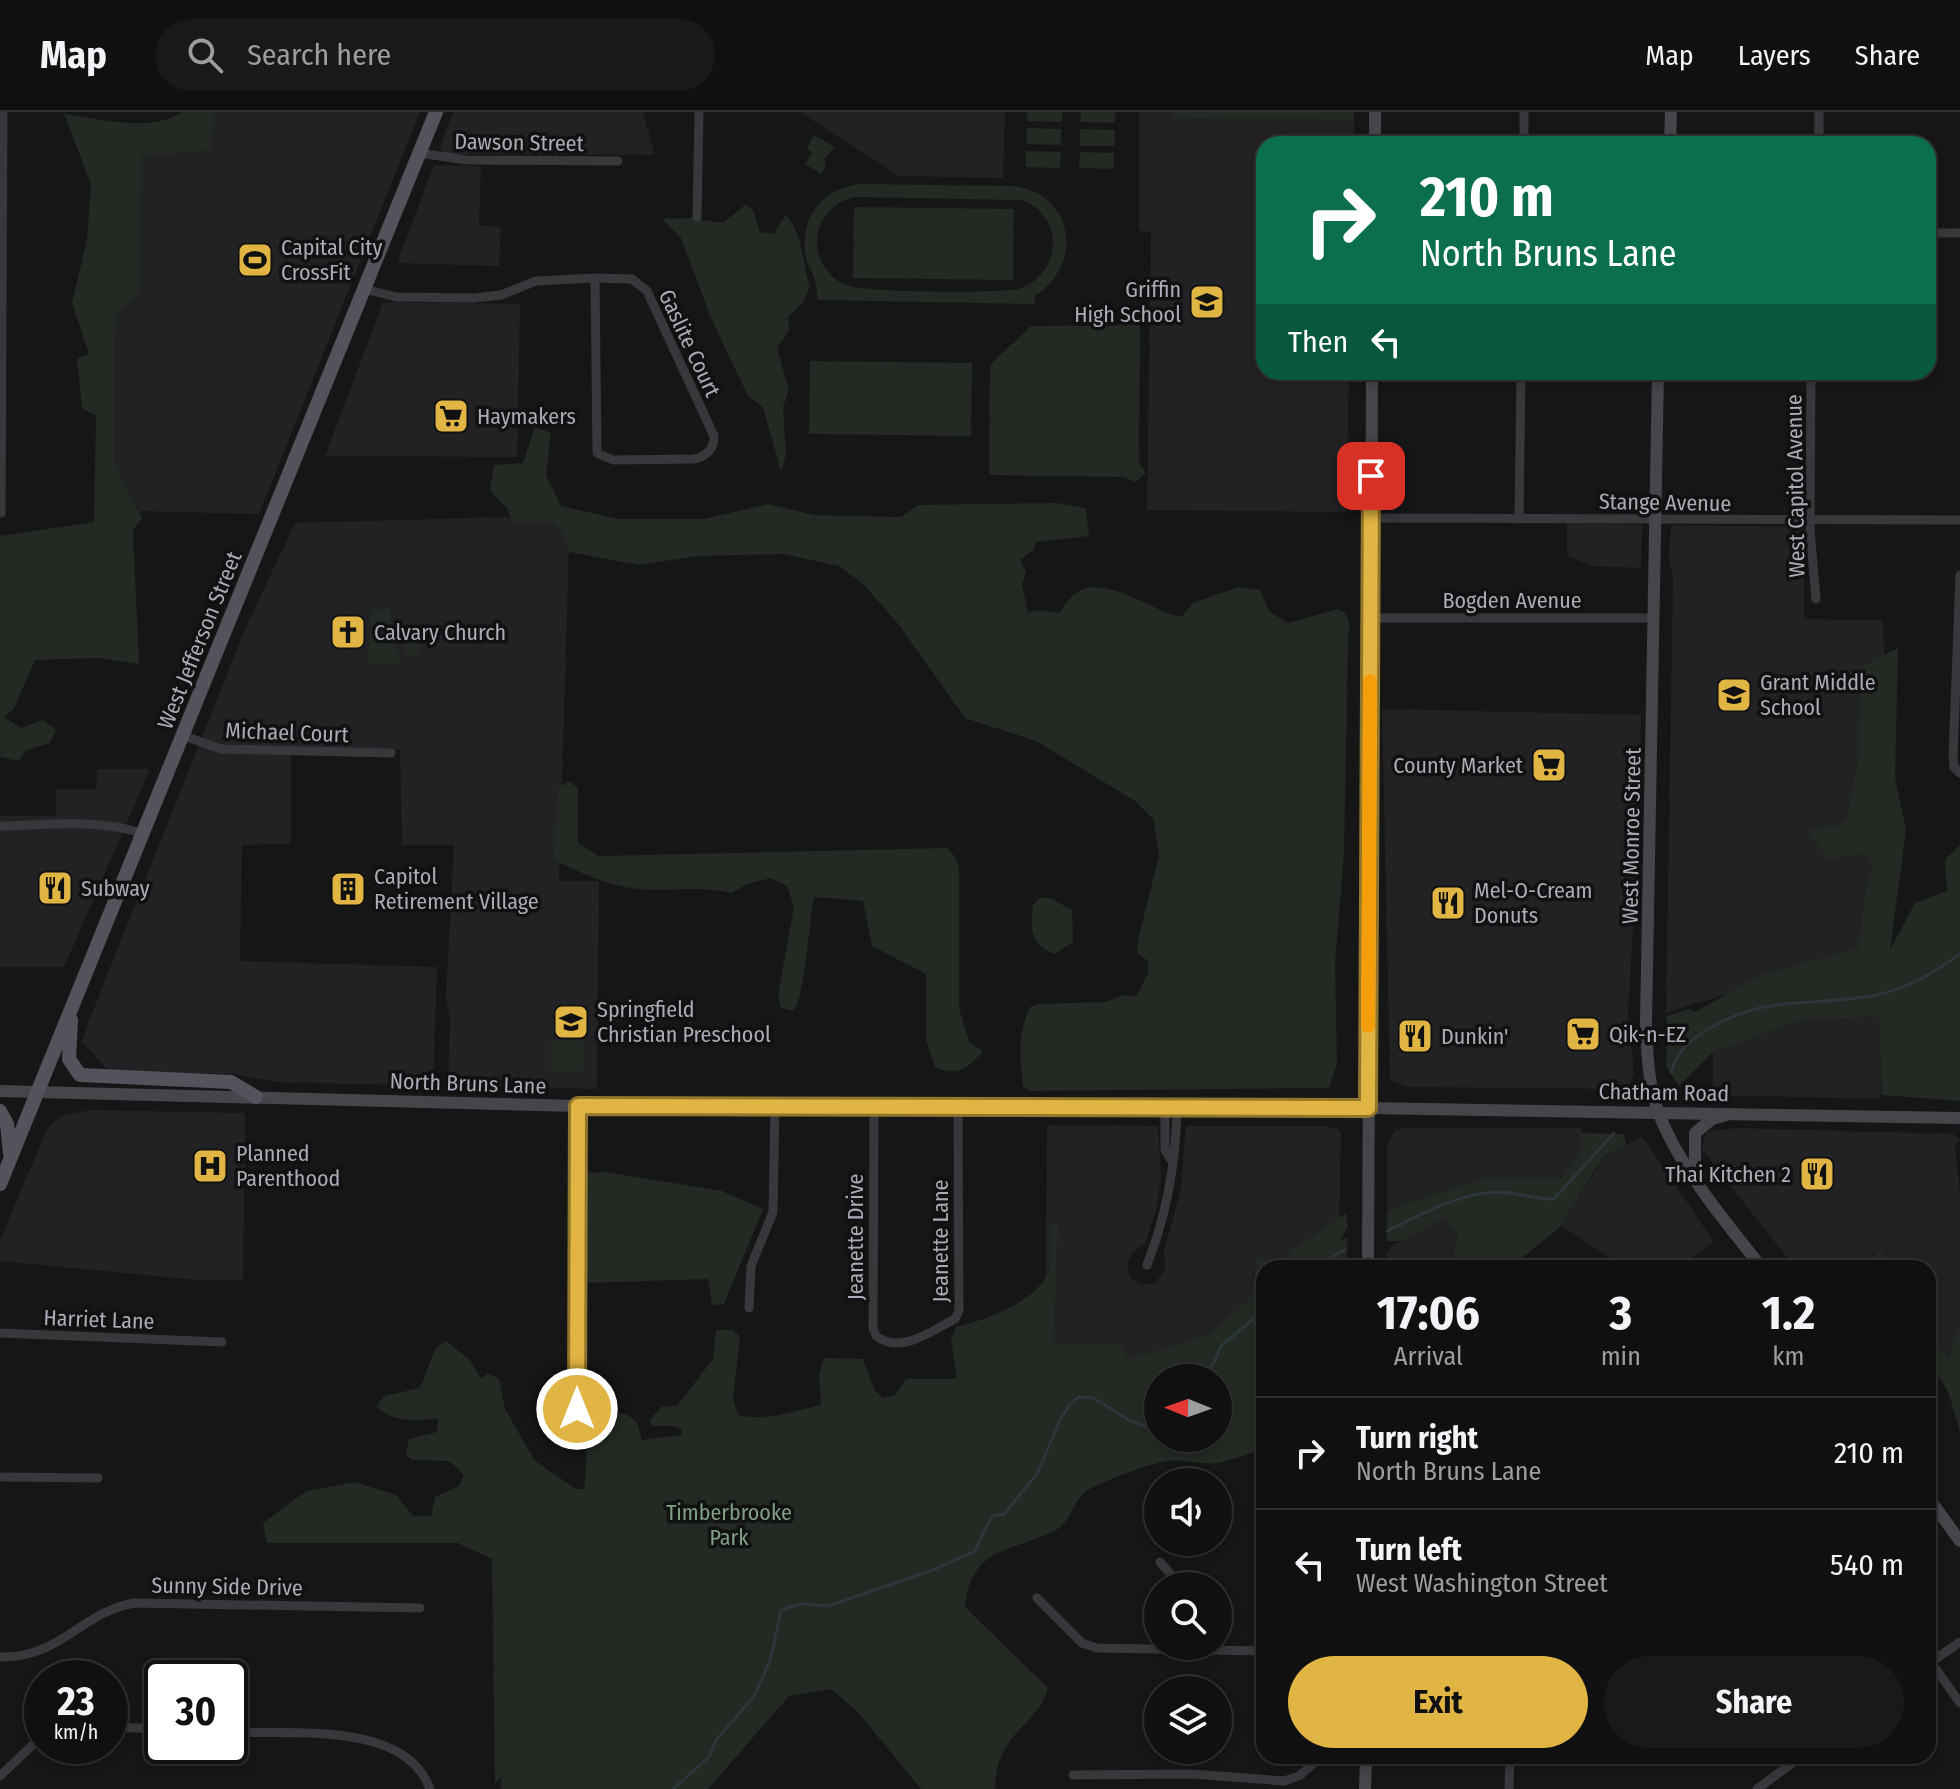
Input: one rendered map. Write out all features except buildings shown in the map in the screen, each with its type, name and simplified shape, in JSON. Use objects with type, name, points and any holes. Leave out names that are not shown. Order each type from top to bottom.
[{"type":"main road","name":"West Jefferson Street","points":[[0,1184],[436,112]]},
{"type":"main road","points":[[1375,112],[1375,136]]},
{"type":"main road","points":[[1670,136],[1671,112]]},
{"type":"main road","points":[[1368,1260],[1372,380]]},
{"type":"main road","name":"West Monroe Street","points":[[1658,380],[1646,1027],[1658,1111],[1695,1178],[1756,1260]]},
{"type":"main road","points":[[72,1007],[69,1059],[80,1075],[231,1082],[256,1097]]},
{"type":"main road","name":"North Bruns Lane","points":[[0,1091],[578,1106],[1368,1108]]},
{"type":"main road","name":"Chatham Road","points":[[1368,1108],[1960,1118]]},
{"type":"main road","points":[[0,1111],[7,1124],[11,1158]]},
{"type":"main road","points":[[1695,1178],[1693,1140],[1697,1129],[1712,1119],[1740,1112]]},
{"type":"main road","points":[[1936,1508],[1960,1541]]},
{"type":"main road","points":[[1365,1789],[1366,1764]]},
{"type":"street","points":[[1,513],[3,112]]},
{"type":"street","points":[[697,217],[699,112]]},
{"type":"street","points":[[1524,112],[1524,136]]},
{"type":"street","points":[[1819,112],[1819,136]]},
{"type":"street","name":"Dawson Street","points":[[419,153],[467,160],[618,161]]},
{"type":"street","points":[[1936,233],[1960,233]]},
{"type":"street","points":[[365,289],[396,297],[490,297],[536,281],[595,278]]},
{"type":"street","name":"Gaslite Court","points":[[595,278],[632,279],[647,291],[714,436],[706,455],[694,459],[613,460],[597,453],[595,278]]},
{"type":"street","points":[[1519,519],[1521,380]]},
{"type":"street","name":"West Capitol Avenue","points":[[1811,380],[1810,521],[1816,599]]},
{"type":"street","name":"Stange Avenue","points":[[1370,518],[1960,520]]},
{"type":"street","points":[[1960,575],[1953,756],[1954,767],[1960,773]]},
{"type":"street","name":"Bogden Avenue","points":[[1370,618],[1654,618]]},
{"type":"street","name":"Michael Court","points":[[184,736],[221,749],[244,751],[391,753]]},
{"type":"street","points":[[0,826],[72,825],[129,829],[143,834]]},
{"type":"street","points":[[577,1409],[578,1106]]},
{"type":"street","points":[[749,1308],[751,1266],[773,1212],[775,1107]]},
{"type":"street","name":"Jeanette Drive","points":[[874,1107],[873,1328],[882,1341],[905,1344]]},
{"type":"street","name":"Jeanette Lane","points":[[905,1344],[955,1319],[959,1311],[958,1108]]},
{"type":"street","points":[[1147,1265],[1166,1210],[1172,1161],[1177,1150],[1171,1108]]},
{"type":"street","name":"Harriet Lane","points":[[0,1333],[222,1342]]},
{"type":"street","points":[[0,1477],[98,1478]]},
{"type":"street","points":[[1160,1562],[1169,1572]]},
{"type":"street","points":[[1037,1598],[1082,1643],[1097,1648],[1144,1649]]},
{"type":"street","name":"Sunny Side Drive","points":[[0,1657],[43,1652],[109,1611],[134,1603],[420,1608]]},
{"type":"street","points":[[1936,1657],[1960,1642]]},
{"type":"street","points":[[1232,1650],[1256,1651]]},
{"type":"street","points":[[1936,1671],[1960,1703]]},
{"type":"street","points":[[248,1733],[372,1739],[408,1756],[423,1773],[430,1789]]},
{"type":"street","points":[[0,1776],[24,1753]]},
{"type":"street","points":[[1073,1775],[1192,1774],[1284,1781],[1299,1776],[1313,1764]]},
{"type":"street","points":[[1509,1789],[1510,1764]]},
{"type":"street","points":[[1757,1789],[1791,1764]]},
{"type":"shaded area","points":[[213,112],[420,112],[259,514],[139,511],[114,462],[116,311],[140,294],[141,157],[210,150]]},
{"type":"shaded area","points":[[453,112],[643,112],[655,155],[443,154],[440,147]]},
{"type":"shaded area","points":[[800,112],[1005,112],[1003,178],[899,176]]},
{"type":"shaded area","name":"Griffin High School","points":[[1139,112],[1172,112],[1172,118],[1354,120],[1354,136],[1256,136],[1256,380],[1349,380],[1346,512],[1147,510],[1151,232],[1139,231]]},
{"type":"shaded area","points":[[434,165],[481,166],[479,226],[501,227],[499,266],[397,263]]},
{"type":"shaded area","points":[[383,302],[520,304],[517,457],[325,456]]},
{"type":"shaded area","points":[[506,517],[549,519],[562,527],[569,547],[559,881],[599,881],[597,1089],[448,1086],[450,1018],[446,996],[454,845],[402,845],[400,750],[291,751],[291,844],[242,845],[240,961],[437,967],[433,1086],[278,1082],[234,1074],[109,1071],[82,1042],[87,1026],[245,629],[295,523]]},
{"type":"shaded area","points":[[1567,523],[1642,525],[1641,568],[1590,566],[1567,555]]},
{"type":"shaded area","points":[[1671,525],[1804,527],[1804,619],[1883,620],[1884,654],[1879,870],[1863,951],[1666,1013],[1673,578],[1669,559]]},
{"type":"shaded area","points":[[1382,709],[1641,715],[1638,846],[1628,1012],[1634,1075],[1626,1089],[1405,1087],[1390,1080]]},
{"type":"shaded area","points":[[97,769],[150,769],[64,967],[0,967],[0,816],[56,816],[56,789],[96,789]]},
{"type":"shaded area","points":[[1880,1017],[1881,1099],[1713,1095],[1713,1052],[1802,1020]]},
{"type":"shaded area","points":[[90,1110],[245,1113],[243,1280],[197,1280],[0,1261],[0,1240],[47,1129],[61,1116]]},
{"type":"shaded area","points":[[1047,1125],[1158,1126],[1161,1178],[1157,1206],[1146,1242],[1132,1253],[1127,1264],[1130,1278],[1141,1284],[1154,1284],[1165,1271],[1164,1250],[1180,1194],[1186,1126],[1327,1126],[1341,1133],[1339,1234],[1282,1260],[1256,1260],[1253,1299],[1211,1336],[1121,1367],[1045,1369]]},
{"type":"shaded area","points":[[1581,1128],[1581,1151],[1560,1179],[1483,1178],[1403,1204],[1387,1213],[1387,1145],[1395,1130]]},
{"type":"shaded area","points":[[1736,1128],[1953,1134],[1960,1139],[1955,1145],[1960,1192],[1960,1321],[1950,1361],[1936,1339],[1936,1260],[1887,1260],[1881,1250],[1868,1260],[1789,1260],[1701,1148],[1707,1132]]},
{"type":"shaded area","points":[[1642,1136],[1714,1242],[1690,1260],[1614,1260],[1561,1226],[1604,1157]]},
{"type":"shaded area","points":[[1444,1217],[1458,1235],[1452,1260],[1387,1260],[1392,1246]]},
{"type":"green space","points":[[182,112],[213,112],[211,150],[141,157],[140,294],[116,312],[114,462],[142,518],[133,531],[139,664],[99,658],[35,660],[13,710],[4,717],[21,728],[43,720],[56,730],[50,743],[25,751],[19,761],[0,757],[0,536],[94,522],[96,416],[82,408],[77,358],[89,354],[72,303],[87,239],[91,184],[64,114],[140,123],[155,122]]},
{"type":"green space","points":[[1027,112],[1062,112],[1062,122],[1027,121]]},
{"type":"green space","points":[[1081,112],[1115,112],[1115,123],[1080,122]]},
{"type":"green space","points":[[1172,112],[1354,112],[1354,120],[1172,118]]},
{"type":"green space","points":[[1027,128],[1061,129],[1061,145],[1026,144]]},
{"type":"green space","points":[[1080,129],[1115,130],[1114,146],[1080,146]]},
{"type":"green space","points":[[814,135],[835,147],[824,159],[826,166],[821,174],[805,164],[812,153],[807,148]]},
{"type":"green space","points":[[1026,151],[1061,152],[1060,168],[1026,167]]},
{"type":"green space","points":[[1080,152],[1114,153],[1114,169],[1079,168]]},
{"type":"green space","points":[[860,184],[1012,186],[1033,191],[1049,201],[1060,215],[1066,231],[1066,249],[1061,266],[1051,282],[1035,296],[1034,304],[817,300],[815,281],[806,257],[806,231],[816,208],[824,199],[846,187]],"holes":[[[854,197],[1021,200],[1036,208],[1046,219],[1053,245],[1044,271],[1033,282],[1019,289],[930,292],[858,288],[832,276],[822,262],[817,246],[824,218],[837,205]]]},
{"type":"green space","points":[[746,204],[754,212],[760,232],[774,234],[785,215],[791,221],[810,286],[803,302],[788,317],[789,330],[777,348],[789,390],[783,407],[786,455],[781,472],[763,407],[748,396],[711,318],[681,238],[662,219],[691,218],[723,223]]},
{"type":"green space","points":[[854,207],[1014,209],[1013,280],[853,278]]},
{"type":"green space","points":[[1140,325],[1139,463],[1146,473],[1135,482],[1124,477],[989,475],[990,365],[1031,326]]},
{"type":"green space","points":[[810,361],[972,363],[971,436],[809,434]]},
{"type":"green space","points":[[535,427],[551,433],[546,475],[561,506],[619,519],[704,519],[768,504],[814,515],[901,517],[918,505],[1057,503],[1086,508],[1089,536],[1036,542],[1033,550],[1020,560],[1026,572],[1022,584],[1028,613],[1037,610],[1060,613],[1071,597],[1085,589],[1100,587],[1181,617],[1193,603],[1239,587],[1260,590],[1269,611],[1288,623],[1338,609],[1342,612],[1348,618],[1349,626],[1344,853],[1335,964],[1337,1063],[1329,1088],[1029,1091],[1023,1086],[1020,1046],[1030,1007],[1039,1004],[1106,1002],[1123,995],[1136,997],[1148,973],[1148,961],[1137,953],[1159,856],[1154,820],[1135,801],[1036,741],[965,718],[899,625],[863,584],[839,566],[784,554],[697,556],[639,565],[569,552],[561,530],[551,522],[512,522],[507,508],[490,491],[494,465],[523,463]]},
{"type":"green space","points":[[390,609],[390,637],[400,657],[399,665],[368,663],[371,610]]},
{"type":"green space","points":[[408,638],[416,638],[421,647],[419,654],[408,656],[403,651],[403,643]]},
{"type":"green space","points":[[1898,648],[1895,778],[1906,830],[1890,950],[1915,903],[1947,891],[1945,859],[1960,845],[1960,1101],[1882,1095],[1879,1017],[1802,1020],[1713,1052],[1679,1086],[1666,1066],[1667,1016],[1689,1009],[1695,1012],[1761,975],[1858,948],[1866,890],[1873,867],[1866,854],[1828,859],[1806,829],[1835,827],[1847,819],[1859,755],[1861,667]]},
{"type":"green space","points":[[569,781],[578,788],[578,843],[599,856],[947,848],[956,858],[959,869],[959,1008],[969,1042],[983,1051],[962,1070],[950,1072],[935,1067],[926,1040],[926,974],[872,946],[863,901],[814,897],[804,974],[794,1011],[781,1008],[778,995],[794,907],[787,886],[771,878],[747,884],[732,893],[706,889],[638,889],[606,882],[554,860],[558,788]]},
{"type":"green space","points":[[1040,898],[1050,898],[1072,910],[1073,942],[1054,954],[1040,946],[1033,935],[1033,905]]},
{"type":"green space","points":[[551,1041],[583,1041],[583,1071],[551,1071]]},
{"type":"green space","points":[[1581,1133],[1624,1134],[1626,1145],[1603,1157],[1561,1226],[1520,1260],[1452,1260],[1458,1235],[1444,1218],[1402,1241],[1387,1241],[1387,1213],[1403,1204],[1483,1178],[1560,1179],[1581,1151]]},
{"type":"green space","points":[[606,1172],[722,1191],[763,1209],[724,1304],[712,1305],[708,1279],[585,1283],[584,1173]]},
{"type":"green space","points":[[1346,1213],[1348,1226],[1340,1241],[1347,1238],[1347,1260],[1283,1260],[1296,1247]]},
{"type":"green space","name":"Timberbrooke Park","points":[[1051,1223],[1058,1224],[1053,1344],[1123,1345],[1128,1359],[1207,1336],[1250,1299],[1256,1264],[1256,1451],[1217,1463],[1161,1462],[1104,1482],[1082,1495],[1060,1527],[995,1555],[975,1573],[965,1607],[1048,1688],[1036,1711],[1002,1754],[995,1789],[921,1789],[857,1711],[831,1689],[789,1696],[708,1789],[501,1789],[501,1778],[495,1783],[492,1559],[458,1543],[267,1543],[263,1523],[306,1491],[355,1482],[396,1495],[413,1516],[431,1516],[435,1497],[459,1486],[464,1475],[449,1461],[412,1460],[406,1455],[409,1439],[437,1432],[438,1419],[398,1418],[376,1406],[384,1396],[420,1388],[435,1349],[446,1341],[470,1360],[481,1379],[488,1373],[499,1379],[505,1409],[535,1461],[576,1489],[584,1489],[588,1436],[602,1410],[626,1414],[637,1422],[642,1440],[681,1435],[682,1430],[673,1426],[652,1426],[649,1421],[661,1407],[677,1406],[713,1359],[716,1330],[733,1330],[740,1337],[733,1398],[738,1415],[769,1416],[821,1405],[819,1374],[824,1358],[863,1359],[875,1391],[883,1398],[895,1395],[906,1379],[957,1379],[951,1340],[956,1327],[996,1314],[1024,1299],[1044,1280],[1050,1268]]},
{"type":"green space","points":[[1881,1250],[1887,1260],[1870,1260]]},
{"type":"green space","points":[[1960,1321],[1960,1432],[1949,1394],[1936,1372],[1936,1339],[1949,1360]]},
{"type":"waterway","points":[[1671,1072],[1676,1058],[1688,1043],[1726,1020],[1765,1007],[1878,995],[1903,987],[1960,954]]},
{"type":"waterway","points":[[1387,1231],[1446,1203],[1478,1194],[1511,1193],[1554,1199],[1614,1133]]},
{"type":"waterway","points":[[1326,1260],[1345,1250]]},
{"type":"waterway","points":[[1213,1364],[1221,1346],[1256,1317]]},
{"type":"waterway","points":[[673,1789],[709,1757],[716,1740],[755,1695],[771,1658],[781,1610],[801,1604],[828,1606],[933,1570],[975,1551],[989,1521],[994,1515],[1004,1514],[1037,1474],[1061,1418],[1079,1397],[1093,1398],[1144,1426]]},
{"type":"slow traffic","points":[[1368,1026],[1370,681]]},
{"type":"place","name":"Capital City CrossFit","points":[[255,260]]},
{"type":"place","name":"Griffin High School","points":[[1207,302]]},
{"type":"place","name":"Haymakers","points":[[451,416]]},
{"type":"place","name":"Calvary Church","points":[[348,632]]},
{"type":"place","name":"Grant Middle School","points":[[1734,695]]},
{"type":"place","name":"County Market","points":[[1549,765]]},
{"type":"place","name":"Subway","points":[[55,888]]},
{"type":"place","name":"Capitol Retirement Village","points":[[348,889]]},
{"type":"place","name":"Mel-O-Cream Donuts","points":[[1448,903]]},
{"type":"place","name":"Springfield Christian Preschool","points":[[571,1022]]},
{"type":"place","name":"Qik-n-EZ","points":[[1583,1034]]},
{"type":"place","name":"Dunkin'","points":[[1415,1036]]},
{"type":"place","name":"Planned Parenthood","points":[[210,1166]]},
{"type":"place","name":"Thai Kitchen 2","points":[[1817,1174]]},
{"type":"route","points":[[577,1409],[578,1106],[1368,1108],[1371,476]]}]
